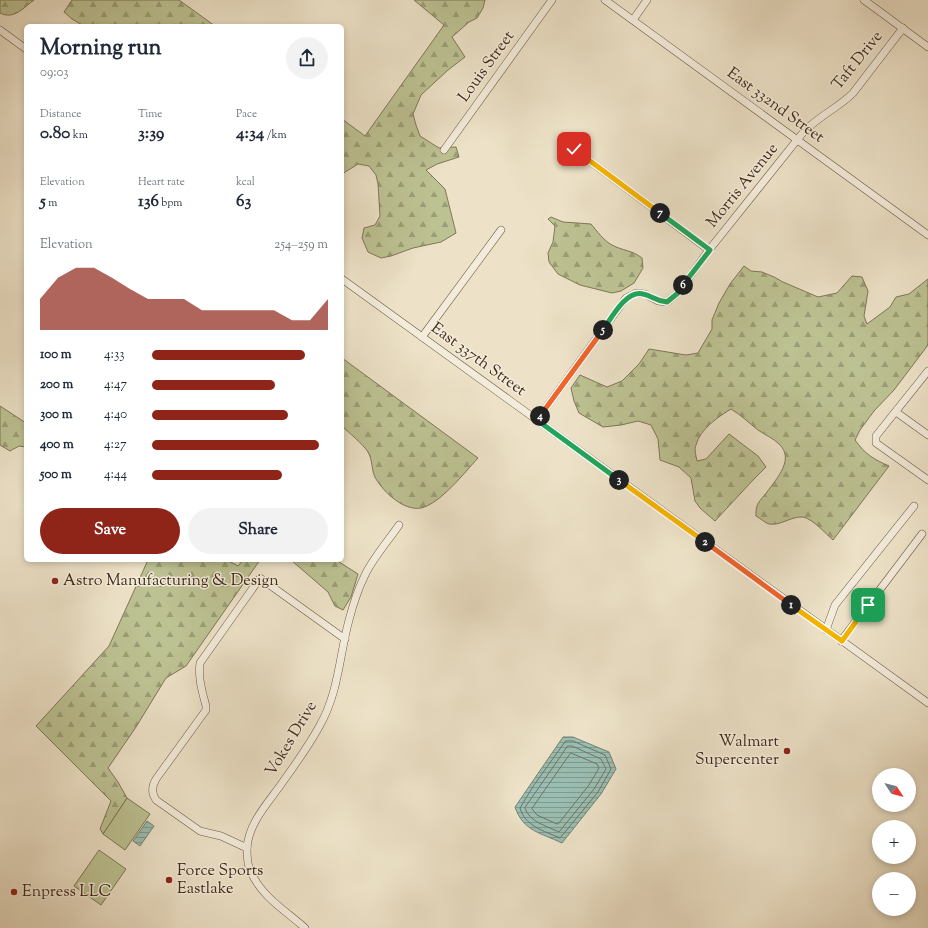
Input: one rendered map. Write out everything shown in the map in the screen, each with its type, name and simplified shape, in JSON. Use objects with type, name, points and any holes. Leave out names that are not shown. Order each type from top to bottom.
[{"type":"street","name":"Louis Street","points":[[444,150],[552,0]]},
{"type":"street","name":"East 332nd Street","points":[[605,0],[928,235]]},
{"type":"street","points":[[633,20],[647,0]]},
{"type":"street","points":[[864,0],[928,47]]},
{"type":"street","name":"Taft Drive","points":[[797,139],[816,120],[845,102],[903,28]]},
{"type":"street","points":[[0,30],[24,48]]},
{"type":"street","name":"Morris Avenue","points":[[537,420],[626,298],[636,293],[644,294],[658,302],[667,302],[678,293],[797,139]]},
{"type":"street","points":[[574,149],[710,250]]},
{"type":"street","points":[[422,337],[501,230]]},
{"type":"street","name":"East 337th Street","points":[[344,280],[928,703]]},
{"type":"street","points":[[927,373],[876,436],[876,443],[928,480]]},
{"type":"street","points":[[896,412],[928,435]]},
{"type":"street","points":[[826,630],[835,605],[914,506]]},
{"type":"street","name":"Vokes Drive","points":[[305,928],[267,896],[250,872],[247,848],[252,829],[262,810],[305,751],[320,726],[331,702],[338,677],[354,602],[366,574],[399,524]]},
{"type":"street","points":[[842,641],[922,534]]},
{"type":"street","points":[[247,848],[221,836],[200,831],[156,800],[153,795],[152,789],[154,782],[206,710],[199,677],[200,663],[260,578],[345,639]]},
{"type":"green space","points":[[0,0],[34,0],[18,12],[5,15],[0,13]]},
{"type":"green space","points":[[72,0],[179,0],[212,24],[81,24],[64,12]]},
{"type":"green space","points":[[414,0],[485,0],[483,8],[477,18],[469,22],[452,37],[465,57],[448,70],[421,95],[413,114],[420,136],[439,148],[456,147],[459,157],[437,164],[426,170],[445,189],[456,233],[441,242],[413,248],[381,258],[368,252],[362,238],[364,228],[375,225],[380,216],[376,175],[369,166],[358,164],[344,173],[344,120],[365,136],[444,25]]},
{"type":"green space","points":[[551,217],[563,222],[591,224],[609,243],[616,247],[635,253],[642,258],[643,268],[634,283],[621,291],[612,293],[580,285],[558,274],[549,262],[548,253],[553,242],[555,226],[548,219]]},
{"type":"green space","points":[[744,266],[751,271],[762,272],[818,297],[837,293],[852,276],[862,277],[868,291],[864,316],[867,324],[890,307],[896,297],[909,294],[928,279],[928,345],[894,390],[874,411],[860,430],[855,440],[870,456],[889,466],[833,540],[807,518],[799,517],[769,524],[756,516],[757,506],[783,468],[785,456],[783,450],[777,442],[758,430],[742,416],[731,409],[715,420],[701,434],[695,447],[697,461],[706,459],[729,434],[758,456],[766,467],[715,521],[700,508],[695,501],[691,478],[679,467],[660,460],[658,439],[651,425],[638,421],[603,427],[579,413],[574,401],[571,388],[580,375],[607,387],[622,381],[639,364],[649,349],[686,355],[698,353],[712,329],[712,320],[719,303],[730,284]]},
{"type":"green space","points":[[344,359],[478,458],[444,494],[428,505],[421,508],[414,508],[401,504],[384,489],[373,473],[371,458],[368,452],[344,428]]},
{"type":"green space","points":[[0,406],[24,422],[24,447],[19,446],[10,451],[0,445]]},
{"type":"green space","points":[[147,562],[231,562],[238,566],[241,562],[259,562],[186,666],[166,678],[136,727],[108,768],[127,798],[103,834],[100,829],[111,801],[36,726],[109,646]]},
{"type":"green space","points":[[293,562],[339,562],[358,574],[351,597],[343,610],[335,606],[328,592]]},
{"type":"green space","points":[[127,798],[150,814],[125,850],[103,834]]},
{"type":"green space","points":[[99,850],[126,869],[101,905],[74,886]]},
{"type":"water","points":[[563,737],[573,737],[609,752],[616,769],[601,794],[562,843],[540,834],[528,826],[518,815],[515,807]]},
{"type":"water","points":[[147,821],[154,826],[140,846],[133,841]]},
{"type":"place","name":"Astro Manufacturing & Design","points":[[55,581]]},
{"type":"place","name":"Walmart Supercenter","points":[[787,751]]},
{"type":"place","name":"Force Sports Eastlake","points":[[169,880]]},
{"type":"place","name":"Enpress LLC","points":[[14,892]]},
{"type":"route","points":[[574,149],[710,250],[678,293],[667,302],[658,302],[644,294],[636,293],[626,298],[537,420],[842,641],[868,605]]}]
